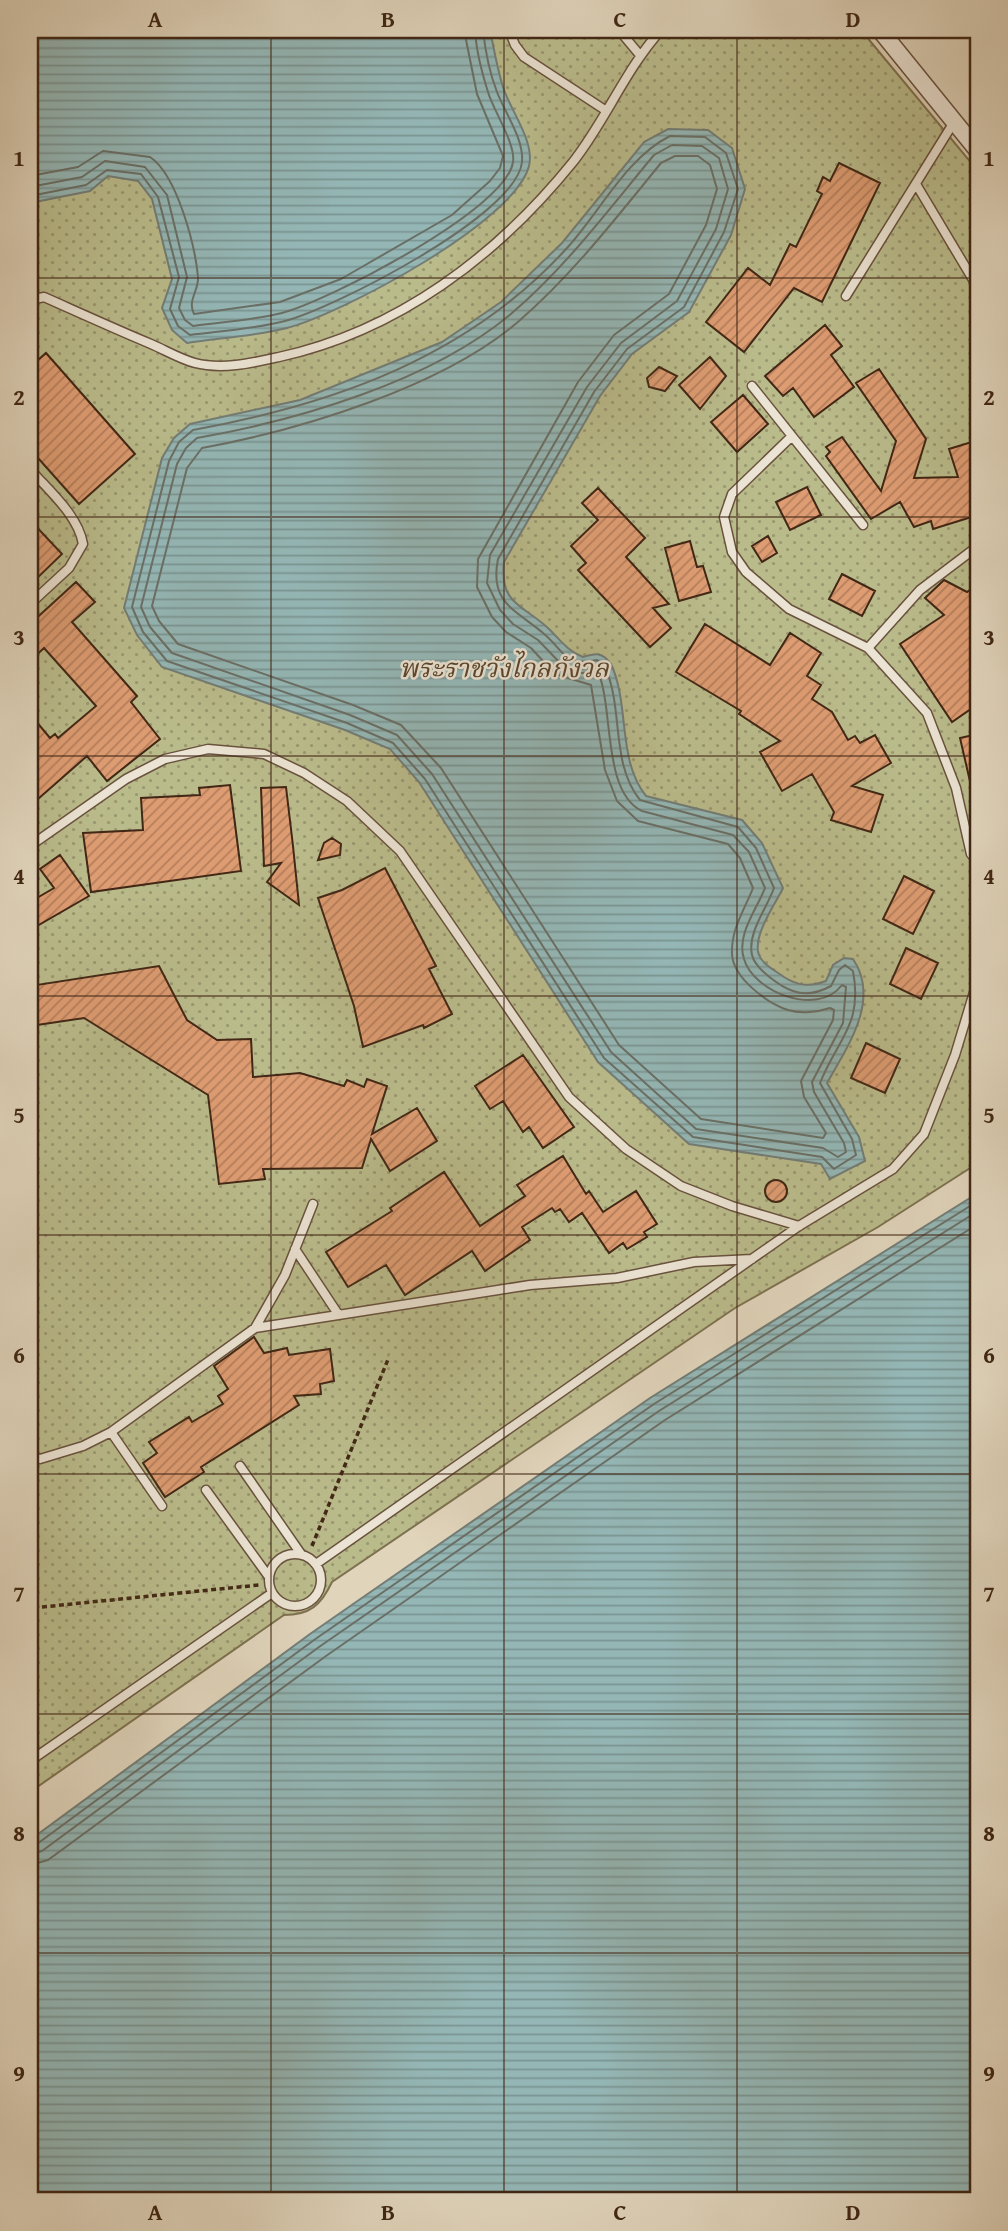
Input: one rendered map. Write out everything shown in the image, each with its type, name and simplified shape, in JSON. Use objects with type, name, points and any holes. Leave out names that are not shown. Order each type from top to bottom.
[{"type":"street","points":[[889,33],[978,151]]},
{"type":"lane","points":[[509,30],[524,57],[605,110]]},
{"type":"lane","points":[[620,30],[639,54]]},
{"type":"lane","points":[[30,300],[44,297],[195,363],[244,365],[306,351],[352,335],[419,302],[459,275],[521,221],[574,159],[639,54],[661,30]]},
{"type":"lane","points":[[846,296],[954,122]]},
{"type":"lane","points":[[916,184],[978,288]]},
{"type":"lane","points":[[752,386],[863,525]]},
{"type":"lane","points":[[792,436],[732,494],[724,517],[732,552],[746,572],[789,609],[868,648],[927,713],[956,788],[971,854],[978,862]]},
{"type":"lane","points":[[30,469],[81,530],[83,544],[69,568],[30,604]]},
{"type":"lane","points":[[868,648],[920,590],[978,547]]},
{"type":"lane","points":[[31,845],[126,779],[165,759],[208,749],[264,754],[304,773],[346,801],[400,850],[569,1097],[616,1140],[681,1186],[732,1206],[799,1226]]},
{"type":"lane","points":[[316,1564],[799,1226],[893,1170],[924,1134],[955,1055],[978,979]]},
{"type":"lane","points":[[30,1457],[40,1459],[83,1446],[111,1432],[255,1328],[285,1275],[313,1204]]},
{"type":"lane","points":[[295,1249],[338,1314]]},
{"type":"lane","points":[[255,1328],[530,1285],[617,1278],[694,1262],[752,1259]]},
{"type":"lane","points":[[111,1432],[162,1506]]},
{"type":"lane","points":[[206,1490],[286,1605],[295,1607],[312,1601],[321,1585],[316,1564],[304,1555],[240,1466]]},
{"type":"lane","points":[[30,1760],[270,1585],[278,1560],[285,1555],[304,1555]]},
{"type":"path","points":[[304,1555],[389,1357]]},
{"type":"path","points":[[42,1607],[270,1585]]},
{"type":"green space","name":"พระราชวังไกลกังวล","points":[[30,30],[861,30],[978,171],[978,1163],[878,1227],[735,1308],[332,1582],[324,1597],[314,1607],[301,1613],[284,1615],[30,1792]]},
{"type":"water","points":[[30,30],[490,30],[503,87],[528,146],[529,166],[517,188],[493,213],[461,238],[423,263],[346,305],[287,328],[187,343],[172,330],[162,308],[172,279],[152,199],[138,181],[108,176],[90,191],[30,203]]},
{"type":"water","points":[[668,129],[708,130],[732,148],[745,189],[731,235],[689,312],[632,354],[600,396],[504,562],[504,577],[506,588],[516,603],[569,649],[583,657],[602,655],[611,664],[617,680],[631,766],[646,796],[742,820],[762,843],[783,888],[761,930],[758,947],[763,962],[789,980],[809,985],[826,981],[833,965],[844,958],[853,959],[861,975],[864,991],[862,1007],[851,1039],[827,1083],[859,1137],[865,1161],[830,1179],[821,1164],[689,1144],[598,1062],[419,782],[390,749],[345,730],[162,667],[137,635],[124,608],[162,458],[174,438],[190,424],[300,400],[442,342],[501,302],[562,243],[644,142]]},
{"type":"water","points":[[978,1193],[978,2201],[30,2201],[30,1840],[310,1634],[650,1398]]},
{"type":"building","points":[[839,163],[880,183],[822,302],[794,288],[744,352],[706,322],[748,268],[770,285],[790,244],[796,247],[822,194],[817,191],[823,177],[830,181]]},
{"type":"building","points":[[825,325],[842,346],[831,355],[854,387],[814,417],[793,388],[783,396],[765,376]]},
{"type":"building","points":[[46,353],[135,454],[79,504],[30,449],[30,367]]},
{"type":"building","points":[[710,357],[726,376],[700,409],[679,385]]},
{"type":"building","points":[[659,367],[677,376],[665,391],[649,387],[647,378]]},
{"type":"building","points":[[879,369],[926,439],[914,478],[958,477],[949,449],[978,440],[978,515],[933,529],[931,521],[914,527],[900,502],[871,519],[826,456],[830,452],[826,447],[842,437],[881,491],[896,441],[856,383]]},
{"type":"building","points":[[743,395],[768,424],[737,452],[711,422]]},
{"type":"building","points":[[807,487],[821,515],[790,530],[776,502]]},
{"type":"building","points":[[598,488],[645,538],[626,557],[669,604],[653,608],[671,628],[650,647],[578,570],[586,563],[571,546],[598,520],[582,503]]},
{"type":"building","points":[[30,520],[62,554],[30,585]]},
{"type":"building","points":[[768,536],[777,553],[762,562],[752,546]]},
{"type":"building","points":[[690,541],[697,567],[703,566],[711,592],[679,601],[665,548]]},
{"type":"building","points":[[842,574],[875,591],[862,616],[829,599]]},
{"type":"building","points":[[944,580],[967,592],[978,584],[978,704],[952,722],[900,644],[944,615],[925,598]]},
{"type":"building","points":[[76,582],[95,602],[72,622],[137,696],[131,702],[160,739],[107,781],[87,756],[30,806],[30,714],[50,738],[55,734],[58,738],[96,706],[44,648],[30,661],[30,624]]},
{"type":"building","points":[[705,624],[770,665],[790,633],[821,653],[807,676],[821,685],[812,699],[832,712],[848,740],[855,736],[860,743],[875,735],[891,763],[852,786],[883,795],[871,832],[831,820],[834,812],[812,774],[782,791],[760,752],[780,741],[739,714],[741,711],[676,672]]},
{"type":"building","points":[[978,734],[978,789],[972,790],[960,738]]},
{"type":"building","points":[[230,785],[241,871],[91,892],[83,833],[143,830],[141,798],[200,795],[199,788]]},
{"type":"building","points":[[286,787],[299,905],[267,882],[281,863],[264,866],[261,788]]},
{"type":"building","points":[[332,838],[341,844],[340,855],[318,860],[324,843]]},
{"type":"building","points":[[60,855],[89,896],[30,930],[30,902],[54,888],[40,869]]},
{"type":"building","points":[[385,868],[436,966],[429,969],[452,1014],[424,1028],[423,1025],[363,1047],[354,1006],[318,898],[342,890]]},
{"type":"building","points":[[904,876],[934,891],[913,934],[883,919]]},
{"type":"building","points":[[906,948],[938,963],[921,999],[890,984]]},
{"type":"building","points":[[159,966],[187,1020],[217,1040],[251,1039],[253,1077],[300,1073],[344,1086],[347,1080],[364,1087],[367,1079],[387,1086],[372,1134],[417,1108],[437,1141],[390,1171],[371,1139],[362,1168],[263,1169],[265,1179],[219,1184],[208,1095],[84,1018],[30,1026],[30,986]]},
{"type":"building","points":[[866,1043],[900,1059],[885,1093],[851,1078]]},
{"type":"building","points":[[523,1055],[574,1127],[543,1148],[529,1127],[523,1132],[503,1101],[490,1109],[475,1086]]},
{"type":"building","points":[[563,1156],[586,1194],[589,1191],[603,1212],[636,1191],[657,1224],[644,1232],[647,1237],[627,1249],[623,1243],[609,1253],[582,1213],[569,1222],[560,1209],[555,1212],[552,1208],[522,1227],[530,1240],[485,1271],[472,1251],[405,1295],[386,1265],[348,1287],[326,1252],[392,1211],[390,1208],[444,1172],[480,1226],[525,1196],[517,1185]]},
{"type":"building","points":[[776,1180],[784,1183],[787,1191],[784,1199],[776,1202],[768,1199],[765,1191],[768,1183]]},
{"type":"building","points":[[254,1337],[264,1353],[287,1348],[289,1355],[330,1349],[334,1381],[320,1384],[321,1394],[294,1396],[299,1405],[201,1467],[204,1472],[165,1497],[143,1463],[157,1453],[149,1442],[189,1417],[192,1422],[223,1404],[218,1396],[228,1389],[214,1366]]}]
